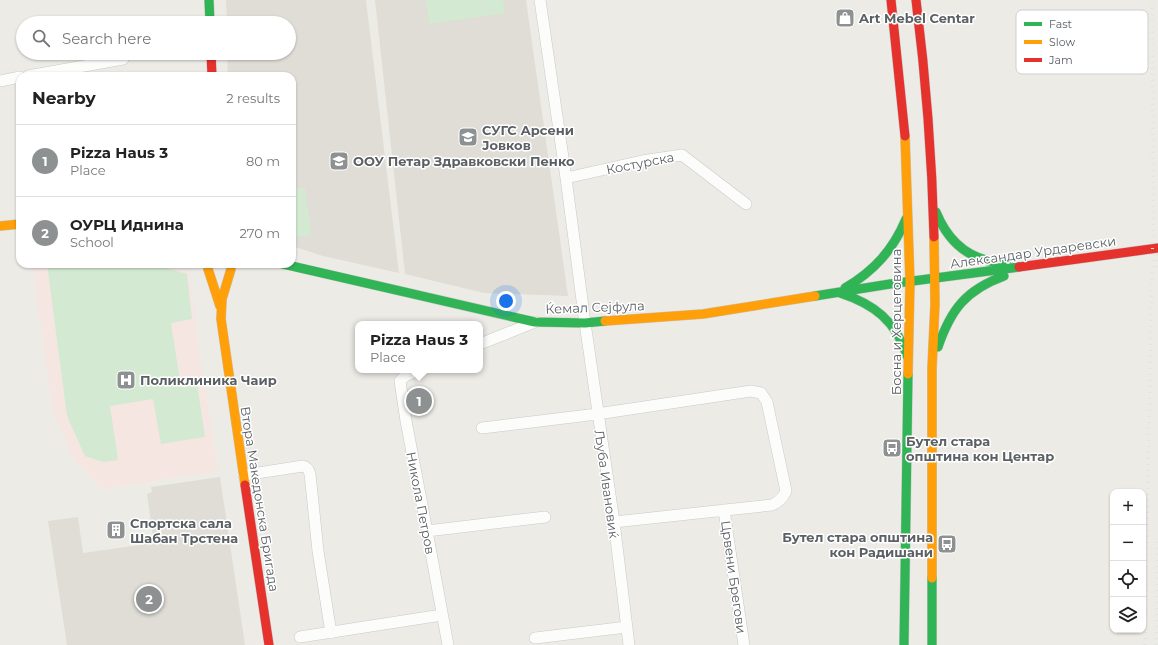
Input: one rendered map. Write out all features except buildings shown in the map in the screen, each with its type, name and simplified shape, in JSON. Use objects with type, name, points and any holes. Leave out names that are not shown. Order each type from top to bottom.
[{"type":"street","points":[[209,0],[210,16]]},
{"type":"street","points":[[540,0],[585,323]]},
{"type":"street","name":"Босна и Херцеговина","points":[[891,0],[905,135],[909,213],[910,367],[904,645]]},
{"type":"street","points":[[916,0],[923,58],[933,199],[935,279],[932,368],[932,645]]},
{"type":"street","points":[[49,72],[117,60]]},
{"type":"street","points":[[211,60],[212,72]]},
{"type":"street","points":[[0,81],[16,78]]},
{"type":"street","name":"Костурска","points":[[566,178],[642,161],[682,155],[746,204]]},
{"type":"street","points":[[933,199],[938,218],[947,233],[958,246],[972,255],[985,261],[999,263],[1032,261],[1051,264]]},
{"type":"street","points":[[837,292],[854,284],[870,272],[883,259],[896,242],[909,213]]},
{"type":"street","points":[[0,226],[16,224]]},
{"type":"street","name":"Александар Урдаревски","points":[[910,282],[1051,264],[1158,248]]},
{"type":"street","points":[[932,368],[947,321],[956,306],[969,292],[983,284],[997,279],[1051,264]]},
{"type":"street","name":"Ќемал Сејфула","points":[[296,267],[535,322],[585,323],[703,314],[837,292],[910,282]]},
{"type":"street","name":"Втора Македонска Бригада","points":[[205,268],[221,309],[230,388],[269,645]]},
{"type":"street","points":[[208,268],[218,272],[228,268]]},
{"type":"street","name":"Втора Македонска Бригада","points":[[221,309],[224,288],[234,268]]},
{"type":"street","points":[[837,292],[854,297],[870,305],[884,316],[897,331],[905,348],[910,367]]},
{"type":"street","points":[[483,343],[535,322]]},
{"type":"street","name":"Љуба Ивановиќ","points":[[585,323],[630,645]]},
{"type":"street","name":"Никола Петров","points":[[412,373],[405,376],[400,381],[406,421],[448,645]]},
{"type":"street","points":[[482,428],[597,414],[751,392],[761,393],[766,402],[786,491],[784,497],[780,501],[772,505],[614,522]]},
{"type":"street","points":[[244,475],[303,466],[306,466],[309,470],[318,551],[331,633]]},
{"type":"street","name":"Црвени Брегови","points":[[724,510],[744,645]]},
{"type":"street","points":[[427,531],[545,516]]},
{"type":"street","points":[[300,637],[442,615]]},
{"type":"street","points":[[535,638],[627,627]]},
{"type":"shaded area","name":"ООУ Петар Здравковски Пенко","points":[[226,0],[366,0],[399,273],[323,256],[296,247],[296,72],[228,72],[227,60],[296,60],[296,16],[227,16]]},
{"type":"shaded area","name":"СУГС Арсени Јовков","points":[[375,0],[526,0],[568,296],[484,293],[405,274]]},
{"type":"shaded area","name":"Поликлиника Чаир","points":[[33,268],[176,268],[189,272],[218,471],[102,489],[73,458],[53,412]]},
{"type":"shaded area","points":[[220,477],[245,645],[67,645],[48,521],[78,517],[83,553],[154,543],[147,494],[152,492],[151,487]]},
{"type":"green space","points":[[426,0],[503,0],[505,13],[429,24]]},
{"type":"green space","points":[[305,188],[311,235],[296,237],[296,189]]},
{"type":"green space","name":"Поликлиника Чаир","points":[[48,268],[167,268],[187,274],[192,319],[171,323],[181,387],[197,384],[205,437],[161,444],[153,399],[110,406],[118,460],[103,462],[85,456],[67,416]]},
{"type":"railway","points":[[1145,645],[1153,220],[1152,0]]},
{"type":"railway","points":[[1157,254],[1158,272]]},
{"type":"railway","points":[[1156,645],[1158,538]]},
{"type":"traffic: fast","points":[[209,0],[210,16]]},
{"type":"traffic: fast","points":[[936,212],[948,233],[963,249],[982,259],[1006,263]]},
{"type":"traffic: fast","points":[[845,288],[874,267],[882,259],[889,250],[906,219]]},
{"type":"traffic: fast","points":[[296,267],[535,322],[585,323],[605,321]]},
{"type":"traffic: fast","points":[[815,296],[890,284],[1019,267]]},
{"type":"traffic: fast","points":[[938,347],[948,322],[962,302],[979,288],[1004,276]]},
{"type":"traffic: fast","points":[[840,293],[863,303],[882,316],[897,333],[907,356]]},
{"type":"traffic: fast","points":[[904,645],[908,374]]},
{"type":"traffic: fast","points":[[932,578],[932,645]]},
{"type":"traffic: slow","points":[[905,136],[910,282],[908,374]]},
{"type":"traffic: slow","points":[[0,226],[16,224]]},
{"type":"traffic: slow","points":[[932,578],[932,368],[935,304],[934,237]]},
{"type":"traffic: slow","points":[[208,269],[220,306]]},
{"type":"traffic: slow","points":[[231,269],[222,299],[221,319],[245,485]]},
{"type":"traffic: slow","points":[[605,321],[703,314],[815,296]]},
{"type":"traffic: jam","points":[[891,0],[905,136]]},
{"type":"traffic: jam","points":[[916,0],[928,118],[934,237]]},
{"type":"traffic: jam","points":[[211,60],[212,72]]},
{"type":"traffic: jam","points":[[1019,267],[1158,248]]},
{"type":"traffic: jam","points":[[245,485],[269,645]]},
{"type":"place","name":"Art Mebel Centar","points":[[845,18]]},
{"type":"place","name":"СУГС Арсени Јовков","points":[[468,137]]},
{"type":"place","name":"ООУ Петар Здравковски Пенко","points":[[339,161]]},
{"type":"place","name":"Поликлиника Чаир","points":[[126,380]]},
{"type":"place","name":"Pizza Haus 3","points":[[419,401]]},
{"type":"place","name":"Бутел стара општина кон Центар","points":[[892,448]]},
{"type":"place","name":"Спортска сала Шабан Трстена","points":[[116,530]]},
{"type":"place","name":"Бутел стара општина кон Радишани","points":[[947,544]]},
{"type":"place","name":"ОУРЦ Иднина","points":[[149,599]]}]
